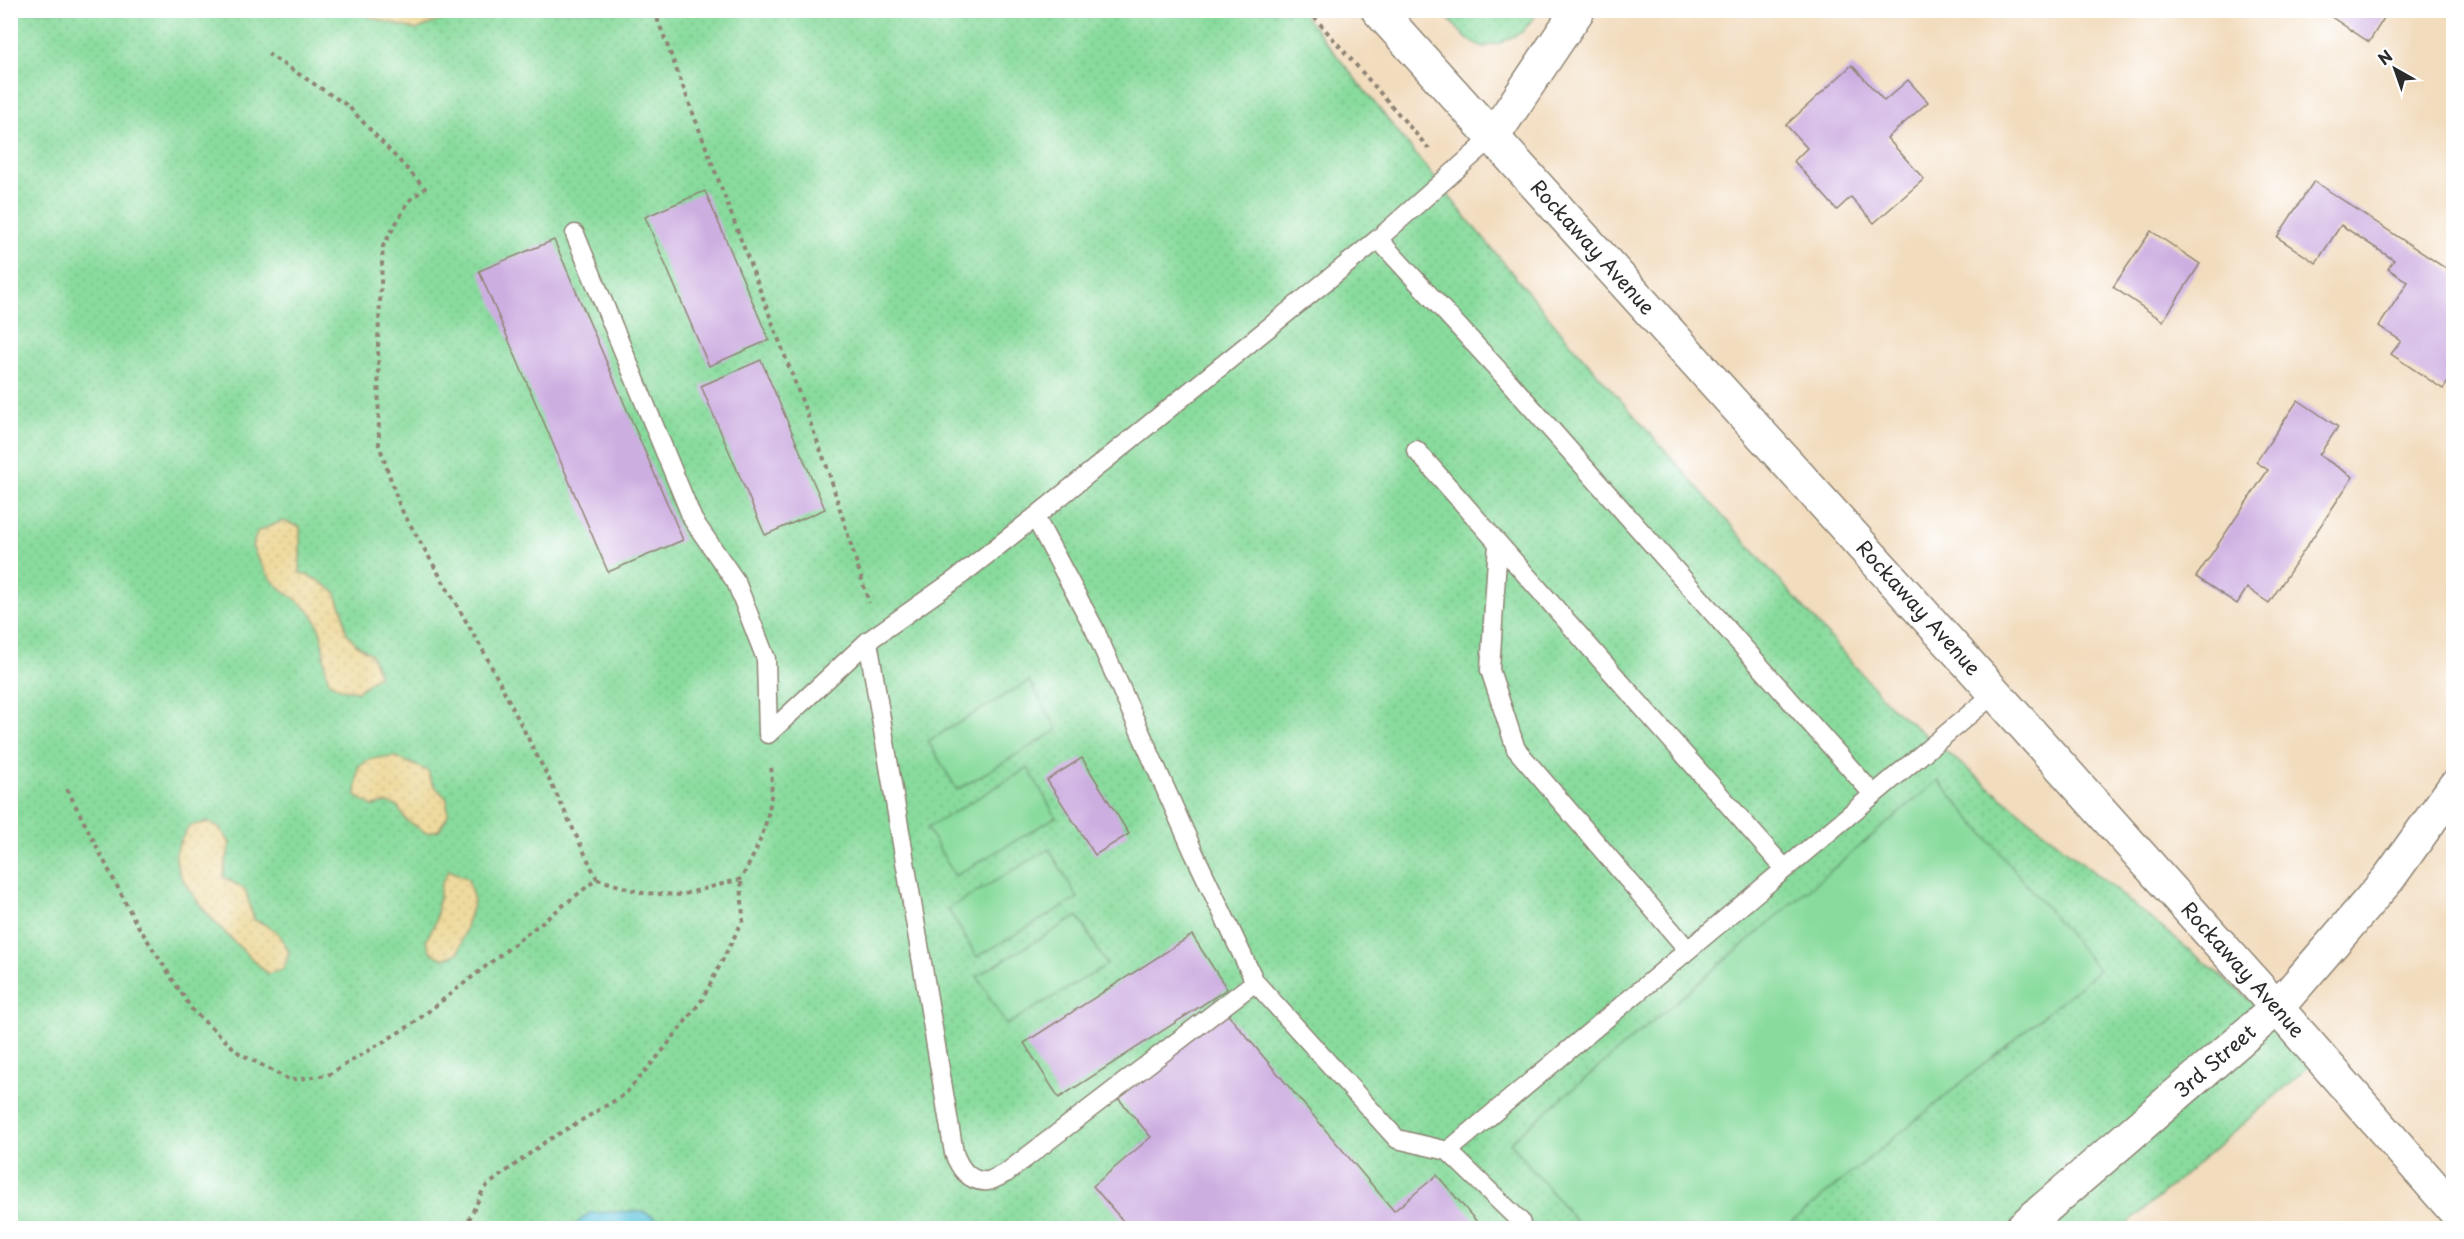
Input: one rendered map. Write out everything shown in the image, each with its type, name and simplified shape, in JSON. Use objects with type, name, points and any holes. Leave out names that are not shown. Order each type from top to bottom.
[{"type":"main road","name":"Rockaway Avenue","points":[[1378,10],[1995,693],[2454,1210]]},
{"type":"main road","points":[[1492,138],[1578,10]]},
{"type":"main road","name":"3rd Street","points":[[2022,1228],[2277,1008],[2390,878],[2454,787]]},
{"type":"lane","points":[[768,734],[873,637],[956,579],[1035,517],[1378,239],[1492,138]]},
{"type":"lane","points":[[575,234],[693,520],[736,582],[766,658],[768,734]]},
{"type":"lane","points":[[1378,239],[1510,383],[1873,794]]},
{"type":"lane","points":[[1416,450],[1785,869]]},
{"type":"lane","points":[[1035,517],[1094,628],[1194,853],[1256,982],[1396,1139],[1448,1151],[1520,1221],[1522,1228]]},
{"type":"lane","points":[[1498,543],[1490,670],[1516,749],[1688,950]]},
{"type":"lane","points":[[873,637],[954,1153],[960,1169],[971,1177],[987,1181],[1006,1173],[1256,982]]},
{"type":"lane","points":[[1448,1151],[1995,693]]},
{"type":"path","points":[[654,10],[827,467],[873,637]]},
{"type":"path","points":[[1308,10],[1451,174]]},
{"type":"path","points":[[268,54],[348,106],[425,188],[409,201],[383,246],[378,340],[379,445],[400,507],[484,654],[552,785],[597,879],[642,893],[681,895],[741,879]]},
{"type":"path","points":[[465,1228],[484,1188],[545,1142],[624,1095],[660,1054],[702,1000],[743,920],[741,879],[758,850],[774,792],[768,734]]},
{"type":"path","points":[[67,789],[135,921],[193,1011],[239,1053],[290,1080],[328,1075],[411,1025],[597,879]]},
{"type":"green space","points":[[10,11],[1301,11],[1477,231],[1574,347],[1890,706],[2320,1057],[2123,1228],[11,1228]]},
{"type":"green space","points":[[1441,11],[1539,11],[1522,32],[1500,43],[1483,47],[1467,39]]},
{"type":"green space","points":[[1029,681],[1058,730],[957,790],[928,741]]},
{"type":"green space","points":[[1028,768],[1056,817],[955,876],[927,828]]},
{"type":"green space","points":[[1938,780],[2099,970],[1784,1228],[1581,1228],[1510,1142]]},
{"type":"green space","points":[[1049,849],[1078,898],[977,957],[948,909]]},
{"type":"green space","points":[[1078,916],[1107,965],[1006,1025],[977,976]]},
{"type":"sand","points":[[357,11],[453,11],[450,16],[416,30]]},
{"type":"sand","points":[[283,521],[300,527],[300,573],[318,580],[335,592],[343,612],[346,632],[357,645],[371,654],[379,675],[358,691],[342,689],[329,682],[321,634],[315,619],[306,608],[274,582],[254,551],[252,546],[258,531]]},
{"type":"sand","points":[[396,757],[428,771],[432,783],[447,799],[448,815],[439,830],[426,833],[406,820],[397,806],[387,803],[372,806],[356,796],[358,767],[372,758]]},
{"type":"sand","points":[[208,822],[220,828],[230,843],[223,877],[245,889],[254,920],[272,929],[284,941],[289,954],[283,969],[268,974],[212,918],[185,884],[178,868],[176,854],[178,846],[190,826]]},
{"type":"sand","points":[[449,870],[468,879],[474,901],[458,953],[443,959],[431,952],[426,941],[436,921],[441,884]]},
{"type":"water","points":[[642,1211],[674,1228],[572,1228],[589,1213]]},
{"type":"building","points":[[2334,10],[2389,10],[2369,42],[2330,16]]},
{"type":"building","points":[[1852,65],[1884,101],[1908,80],[1928,102],[1887,138],[1924,179],[1874,223],[1851,197],[1837,210],[1794,161],[1807,148],[1786,125]]},
{"type":"building","points":[[2314,181],[2454,274],[2454,379],[2452,377],[2443,389],[2391,354],[2401,341],[2379,326],[2408,282],[2388,269],[2394,260],[2341,225],[2316,263],[2277,237]]},
{"type":"building","points":[[705,191],[769,340],[709,366],[645,217]]},
{"type":"building","points":[[2151,231],[2200,264],[2163,321],[2113,287]]},
{"type":"building","points":[[554,240],[683,540],[608,572],[479,271]]},
{"type":"building","points":[[761,360],[825,509],[765,535],[701,386]]},
{"type":"building","points":[[2298,400],[2338,427],[2319,455],[2353,477],[2269,603],[2247,588],[2237,604],[2196,577],[2268,470],[2256,462]]},
{"type":"building","points":[[1082,758],[1129,834],[1095,855],[1047,780]]},
{"type":"building","points":[[1192,935],[1227,989],[1059,1098],[1024,1043]]},
{"type":"building","points":[[1224,1010],[1394,1211],[1437,1175],[1482,1228],[1129,1228],[1093,1186],[1151,1137],[1118,1098]]}]
